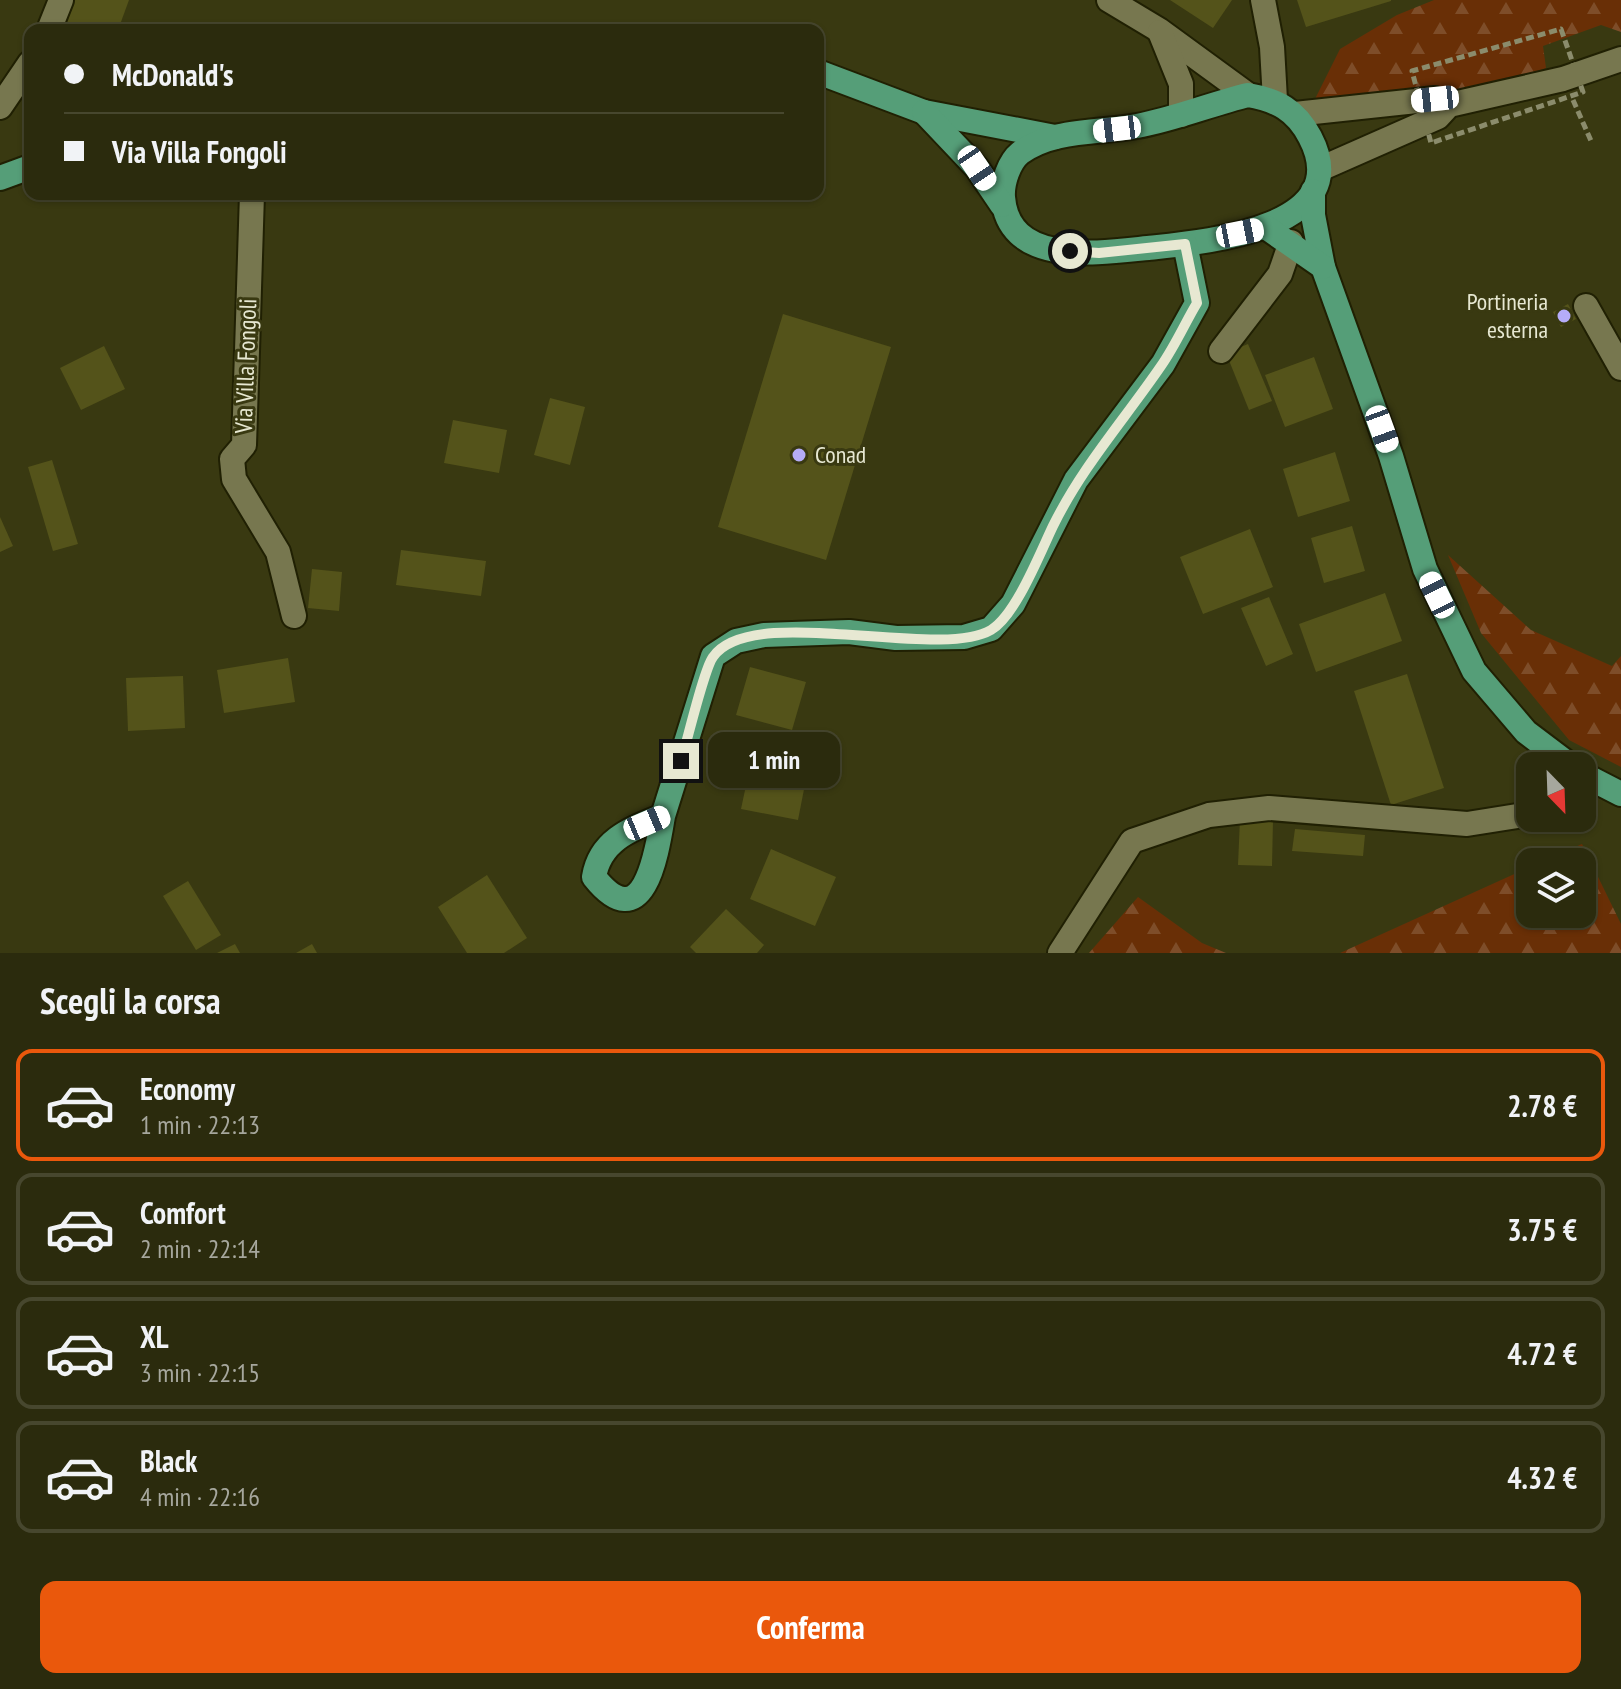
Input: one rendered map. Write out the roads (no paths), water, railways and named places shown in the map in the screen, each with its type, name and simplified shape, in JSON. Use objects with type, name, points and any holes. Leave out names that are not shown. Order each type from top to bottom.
[{"type":"main road","points":[[824,74],[924,112],[1055,137]]},
{"type":"main road","points":[[1003,207],[1002,184],[1018,154],[1055,137],[1138,126],[1248,95],[1285,107],[1314,146],[1317,180],[1313,215],[1323,267],[1391,456],[1425,569],[1474,671],[1526,732],[1552,752]]},
{"type":"main road","points":[[924,112],[977,168],[1019,235],[1040,249],[1099,253],[1185,244],[1267,228],[1303,205],[1317,180]]},
{"type":"main road","points":[[0,178],[24,169]]},
{"type":"main road","points":[[1267,228],[1323,267]]},
{"type":"main road","points":[[663,816],[713,656],[736,641],[764,635],[849,632],[896,638],[964,637],[991,629],[1013,604],[1076,480],[1163,364],[1197,303],[1185,244]]},
{"type":"main road","points":[[1596,785],[1621,794]]},
{"type":"street","points":[[51,24],[61,0]]},
{"type":"street","points":[[1109,0],[1159,30],[1248,95]]},
{"type":"street","points":[[1263,0],[1285,107],[1435,99],[1449,105]]},
{"type":"street","points":[[1159,30],[1181,84],[1181,115]]},
{"type":"street","points":[[1317,180],[1438,117],[1449,105],[1563,79],[1621,59]]},
{"type":"street","points":[[0,107],[24,72]]},
{"type":"street","name":"Via Villa Fongoli","points":[[252,200],[244,445],[232,459],[234,479],[278,552],[294,616]]},
{"type":"street","points":[[1221,351],[1280,274],[1291,242]]},
{"type":"street","points":[[1586,306],[1621,368]]},
{"type":"street","points":[[1060,953],[1132,841],[1209,815],[1269,808],[1467,824],[1516,816]]},
{"type":"place","name":"Portineria esterna","points":[[1564,316]]},
{"type":"place","name":"Conad","points":[[799,455]]}]
